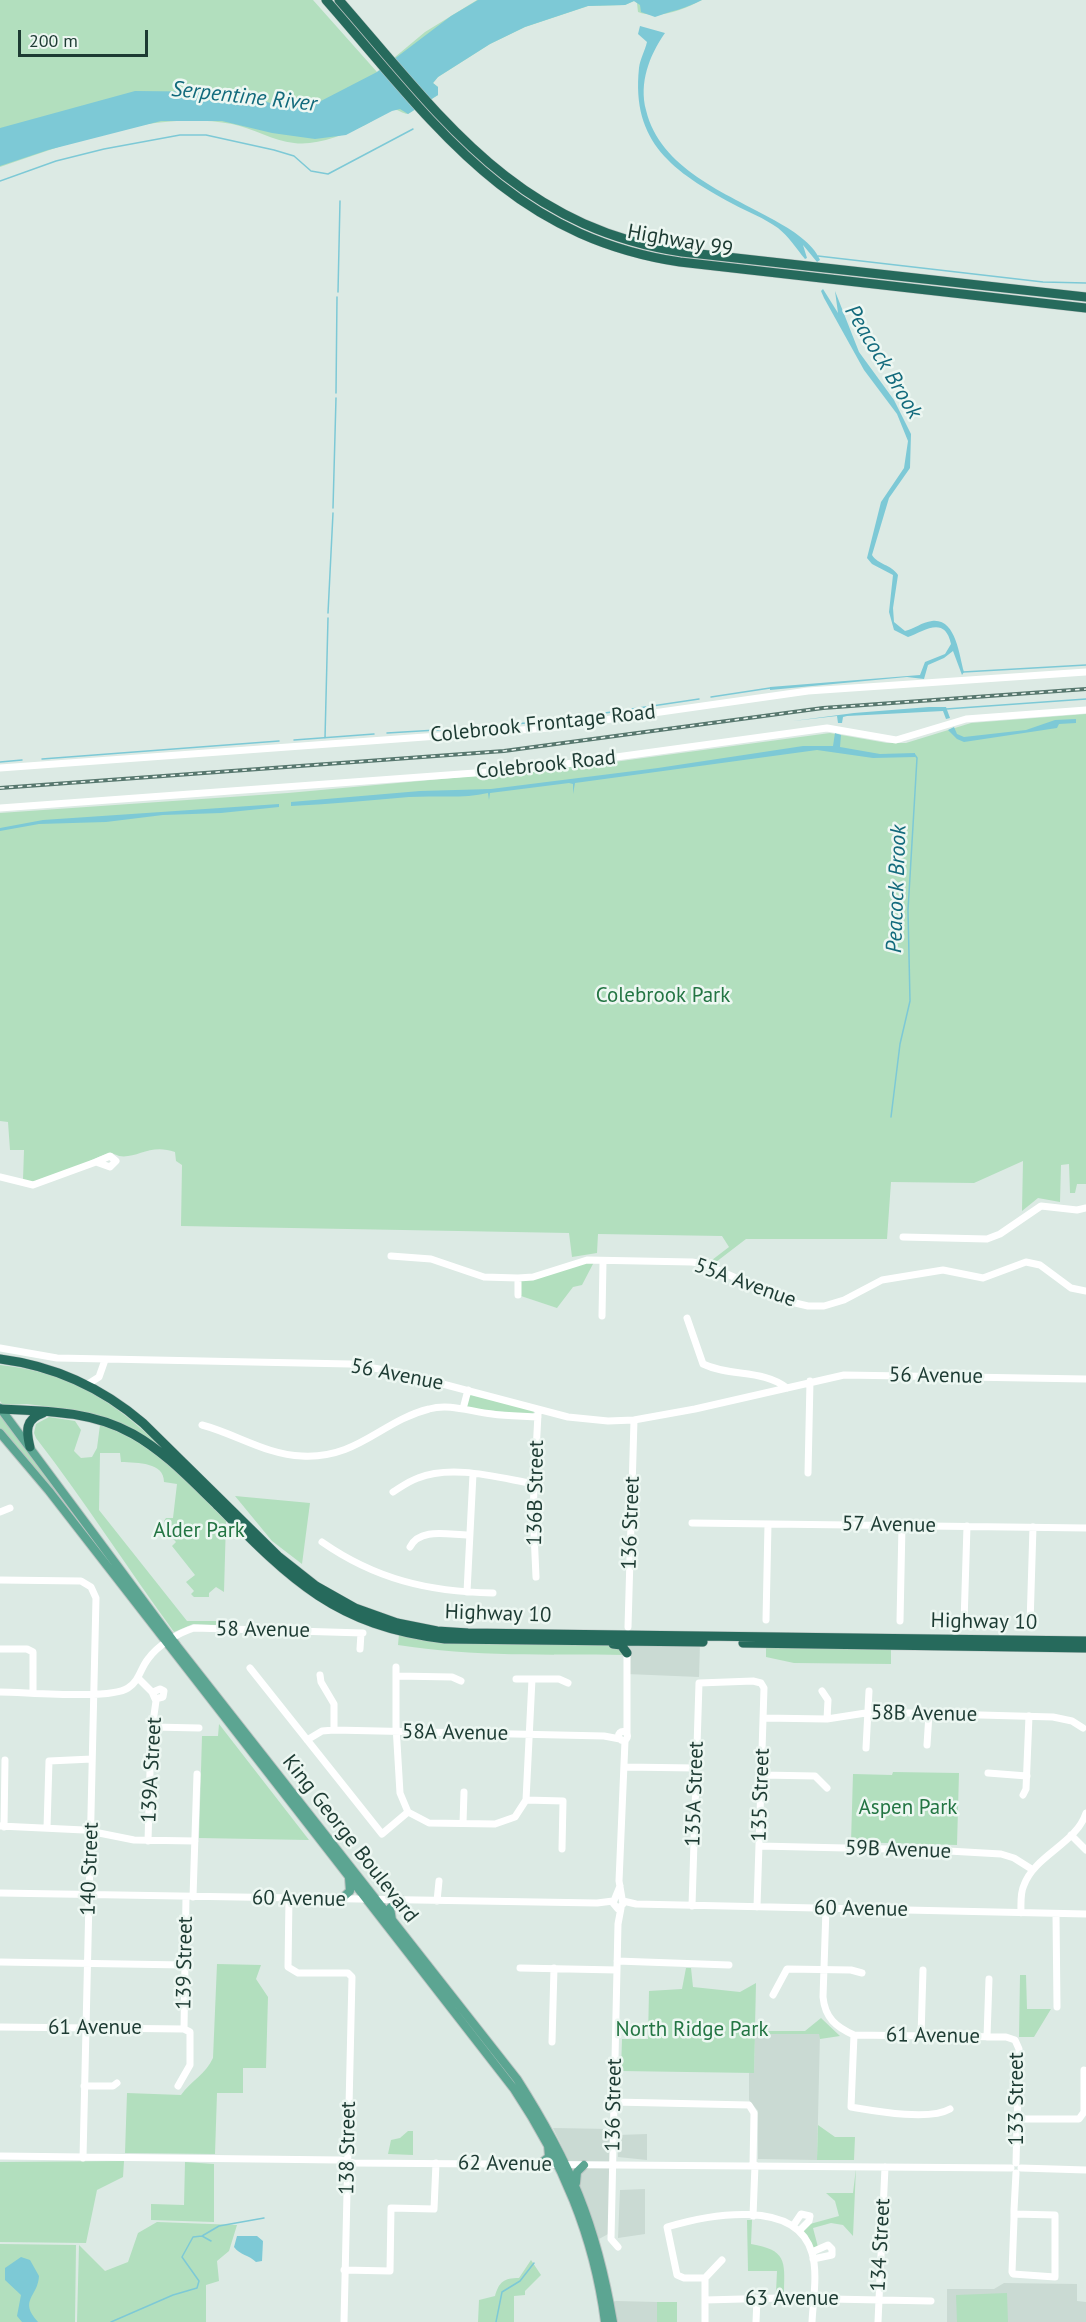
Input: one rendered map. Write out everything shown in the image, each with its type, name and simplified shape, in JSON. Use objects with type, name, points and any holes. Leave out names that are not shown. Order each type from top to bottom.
[{"type":"highway","name":"Highway 99","points":[[326,0],[382,56]]},
{"type":"highway","name":"Highway 99","points":[[339,0],[382,56],[473,165],[519,201],[572,231],[623,250],[681,262],[1086,308]]},
{"type":"highway","name":"Highway 99","points":[[429,110],[475,153],[519,188],[576,221],[627,240],[690,253],[1086,297]]},
{"type":"highway","name":"Highway 10","points":[[0,1359],[46,1368],[92,1382],[143,1423],[299,1574],[355,1608],[397,1623],[436,1631],[1086,1641]]},
{"type":"highway","name":"Highway 10","points":[[0,1408],[50,1411],[99,1420],[132,1433],[171,1460],[287,1574],[315,1596],[354,1615],[396,1630],[432,1637],[1086,1648]]},
{"type":"highway","points":[[30,1447],[28,1423],[34,1417],[50,1411]]},
{"type":"highway","points":[[619,1634],[628,1627],[633,1631],[689,1632],[696,1635]]},
{"type":"highway","points":[[554,1640],[569,1644],[619,1644],[627,1653],[631,1645],[637,1641]]},
{"type":"main road","name":"King George Boulevard","points":[[0,1408],[169,1641],[349,1878],[393,1923],[517,2079],[564,2165],[589,2241],[605,2322]]},
{"type":"main road","name":"King George Boulevard","points":[[0,1433],[169,1641],[514,2089],[576,2183],[600,2256],[613,2322]]},
{"type":"main road","points":[[341,1899],[350,1891],[349,1878]]},
{"type":"main road","points":[[393,1923],[390,1908],[401,1900]]},
{"type":"main road","points":[[540,2164],[549,2157],[545,2137]]},
{"type":"main road","points":[[576,2183],[577,2172],[584,2165]]},
{"type":"street","name":"Colebrook Frontage Road","points":[[0,768],[548,728],[808,692],[1086,672]]},
{"type":"street","name":"Colebrook Road","points":[[0,808],[529,769],[827,728],[896,740],[966,719],[1086,710]]},
{"type":"street","points":[[0,1178],[33,1185],[96,1162]]},
{"type":"street","points":[[903,1237],[987,1239],[1000,1234],[1041,1206],[1077,1210],[1086,1208]]},
{"type":"street","name":"55A Avenue","points":[[391,1256],[431,1259],[484,1277],[518,1278],[533,1276],[586,1260],[704,1264],[791,1302],[808,1306],[824,1306],[843,1300],[882,1281],[943,1270],[983,1278],[1026,1262],[1040,1265],[1071,1288],[1086,1291]]},
{"type":"street","points":[[602,1316],[603,1262]]},
{"type":"street","points":[[518,1278],[518,1295]]},
{"type":"street","points":[[687,1318],[703,1364],[724,1372],[774,1378],[787,1388]]},
{"type":"street","name":"56 Avenue","points":[[0,1348],[57,1358],[350,1364],[397,1372],[468,1390],[538,1413],[585,1420],[634,1420],[844,1376],[1086,1379]]},
{"type":"street","points":[[92,1382],[105,1360]]},
{"type":"street","points":[[808,1473],[810,1382]]},
{"type":"street","points":[[463,1409],[468,1390]]},
{"type":"street","points":[[202,1425],[283,1454],[320,1456],[352,1448],[408,1415],[430,1408],[463,1409],[494,1414],[538,1413]]},
{"type":"street","name":"136B Street","points":[[536,1577],[534,1484],[538,1413]]},
{"type":"street","name":"136 Street","points":[[628,1627],[634,1420]]},
{"type":"street","points":[[393,1492],[417,1478],[437,1473],[473,1474],[534,1484]]},
{"type":"street","points":[[467,1592],[473,1474]]},
{"type":"street","points":[[0,1512],[10,1508]]},
{"type":"street","name":"57 Avenue","points":[[692,1523],[1086,1528]]},
{"type":"street","points":[[766,1620],[768,1524]]},
{"type":"street","points":[[900,1621],[902,1525]]},
{"type":"street","points":[[964,1623],[967,1526]]},
{"type":"street","points":[[1030,1624],[1033,1527]]},
{"type":"street","points":[[410,1547],[415,1538],[423,1534],[469,1536]]},
{"type":"street","points":[[322,1542],[342,1556],[387,1578],[415,1586],[493,1593]]},
{"type":"street","name":"140 Street","points":[[0,1580],[87,1584],[96,1598],[83,2158]]},
{"type":"street","name":"58 Avenue","points":[[169,1641],[182,1631],[194,1629],[362,1633],[360,1649]]},
{"type":"street","points":[[0,1692],[118,1694],[139,1679],[149,1658],[169,1641]]},
{"type":"street","points":[[0,1649],[27,1649],[33,1652],[33,1692]]},
{"type":"street","name":"136 Street","points":[[618,2247],[611,2239],[618,1904],[624,1767],[622,1736],[627,1653]]},
{"type":"street","points":[[396,1667],[400,1793],[408,1812],[429,1823],[495,1824],[515,1817],[526,1800],[532,1679]]},
{"type":"street","points":[[250,1668],[382,1834],[408,1812]]},
{"type":"street","points":[[320,1675],[320,1681],[334,1704],[334,1730]]},
{"type":"street","points":[[397,1676],[452,1677],[461,1681]]},
{"type":"street","name":"139A Street","points":[[139,1679],[154,1696],[148,1841]]},
{"type":"street","points":[[516,1679],[559,1679],[568,1683]]},
{"type":"street","name":"135A Street","points":[[692,1906],[699,1683],[761,1683]]},
{"type":"street","name":"135 Street","points":[[757,1907],[764,1688],[761,1683]]},
{"type":"street","points":[[866,1748],[868,1690]]},
{"type":"street","points":[[822,1691],[828,1700],[827,1719]]},
{"type":"street","name":"58B Avenue","points":[[763,1718],[827,1719],[866,1713],[1029,1716],[1061,1718],[1085,1730]]},
{"type":"street","points":[[927,1745],[929,1714]]},
{"type":"street","points":[[1023,1795],[1027,1776],[1029,1716]]},
{"type":"street","points":[[153,1727],[199,1728]]},
{"type":"street","name":"58A Avenue","points":[[307,1740],[322,1731],[334,1730],[622,1736]]},
{"type":"street","points":[[47,1828],[50,1760],[92,1759]]},
{"type":"street","points":[[5,1760],[2,1827],[91,1830],[148,1841],[195,1841]]},
{"type":"street","points":[[624,1767],[696,1768]]},
{"type":"street","points":[[988,1773],[1027,1776]]},
{"type":"street","name":"139 Street","points":[[178,2086],[190,2065],[185,1965],[195,1841],[197,1774]]},
{"type":"street","points":[[762,1775],[815,1776],[827,1788]]},
{"type":"street","points":[[463,1823],[464,1792]]},
{"type":"street","points":[[526,1800],[563,1801],[562,1849]]},
{"type":"street","points":[[1021,1913],[1022,1890],[1033,1870],[1080,1826],[1086,1814]]},
{"type":"street","points":[[1071,1835],[1086,1850]]},
{"type":"street","name":"59B Avenue","points":[[760,1846],[1000,1854],[1014,1858],[1033,1870]]},
{"type":"street","points":[[437,1901],[439,1881]]},
{"type":"street","name":"60 Avenue","points":[[0,1893],[1086,1914]]},
{"type":"street","name":"138 Street","points":[[289,1898],[288,1964],[290,1970],[298,1973],[350,1974],[352,1977],[344,2322]]},
{"type":"street","points":[[826,1909],[824,2007],[835,2025],[854,2035],[851,2107],[882,2112],[937,2114],[950,2109]]},
{"type":"street","points":[[1056,1914],[1057,2007]]},
{"type":"street","points":[[617,1961],[729,1965]]},
{"type":"street","points":[[0,1962],[185,1965]]},
{"type":"street","points":[[520,1968],[617,1970]]},
{"type":"street","points":[[552,2042],[554,1968]]},
{"type":"street","points":[[773,1995],[787,1969],[824,1968],[862,1973]]},
{"type":"street","points":[[921,2036],[923,1970]]},
{"type":"street","points":[[987,2037],[989,1979]]},
{"type":"street","name":"61 Avenue","points":[[0,2028],[187,2030]]},
{"type":"street","name":"61 Avenue","points":[[854,2035],[1012,2038]]},
{"type":"street","name":"133 Street","points":[[1012,2038],[1019,2049],[1018,2119],[1014,2214],[1013,2274],[1055,2277],[1055,2215],[1014,2214]]},
{"type":"street","points":[[1018,2119],[1075,2120],[1081,2117],[1084,2112],[1084,2070]]},
{"type":"street","points":[[84,2086],[113,2086],[117,2083]]},
{"type":"street","points":[[614,2102],[749,2105],[754,2113],[753,2216]]},
{"type":"street","name":"62 Avenue","points":[[0,2156],[1086,2170]]},
{"type":"street","points":[[344,2270],[390,2271],[391,2208],[434,2209],[436,2163]]},
{"type":"street","name":"134 Street","points":[[878,2322],[885,2168]]},
{"type":"street","points":[[705,2278],[680,2277],[675,2271],[667,2227],[704,2216],[753,2216],[778,2219],[796,2229],[805,2239],[812,2255],[813,2322]]},
{"type":"street","points":[[705,2322],[705,2278],[722,2260]]},
{"type":"street","name":"63 Avenue","points":[[705,2300],[813,2298],[931,2301]]},
{"type":"street","points":[[756,2322],[757,2299]]},
{"type":"shaded area","points":[[629,1642],[700,1643],[699,1677],[627,1674]]},
{"type":"shaded area","points":[[755,2034],[820,2034],[817,2160],[758,2159],[758,2111],[749,2100],[749,2073],[754,2072]]},
{"type":"shaded area","points":[[553,2128],[611,2129],[610,2233],[599,2239],[578,2181],[580,2171],[570,2163]]},
{"type":"shaded area","points":[[647,2134],[647,2160],[618,2157],[618,2135]]},
{"type":"shaded area","points":[[645,2189],[645,2234],[618,2238],[620,2190]]},
{"type":"shaded area","points":[[1004,2283],[1077,2284],[1077,2301],[1086,2302],[1086,2322],[947,2322],[947,2289],[994,2289]]},
{"type":"shaded area","points":[[613,2302],[657,2302],[657,2322],[615,2322]]},
{"type":"green space","points":[[0,0],[313,0],[377,72],[425,32],[477,0],[702,0],[680,10],[654,15],[638,12],[637,3],[634,1],[625,5],[588,6],[525,27],[490,44],[438,77],[433,83],[438,87],[438,95],[408,114],[391,110],[357,129],[321,141],[294,143],[278,140],[232,124],[173,121],[114,131],[0,167]]},
{"type":"green space","name":"Colebrook Park","points":[[1086,714],[1086,1184],[1077,1184],[1075,1193],[1070,1193],[1069,1164],[1061,1165],[1060,1202],[1038,1198],[1022,1211],[1023,1161],[974,1183],[891,1182],[887,1239],[746,1239],[716,1262],[712,1260],[729,1247],[722,1236],[598,1234],[597,1253],[572,1257],[569,1233],[181,1226],[182,1165],[176,1161],[175,1152],[158,1149],[126,1156],[110,1153],[54,1177],[32,1182],[23,1180],[24,1150],[10,1150],[8,1122],[0,1121],[0,813],[288,793],[584,766],[830,733],[887,743],[906,743],[971,723]]},
{"type":"green space","points":[[594,1262],[582,1285],[573,1287],[557,1308],[521,1296],[518,1279],[573,1264]]},
{"type":"green space","points":[[0,1365],[56,1377],[101,1398],[121,1412],[183,1467],[161,1448],[67,1409],[27,1404],[3,1405],[0,1401]]},
{"type":"green space","points":[[470,1394],[534,1411],[533,1415],[466,1408]]},
{"type":"green space","points":[[0,1416],[55,1484],[131,1593],[0,1428]]},
{"type":"green space","name":"Alder Park","points":[[49,1417],[75,1421],[81,1430],[74,1451],[81,1458],[92,1457],[97,1448],[100,1425],[119,1432],[169,1465],[226,1521],[224,1592],[216,1587],[209,1593],[209,1597],[194,1597],[191,1594],[194,1591],[186,1582],[195,1575],[172,1546],[176,1542],[165,1530],[168,1527],[164,1521],[166,1518],[173,1518],[177,1484],[164,1482],[163,1475],[155,1467],[142,1463],[121,1462],[120,1453],[100,1453],[99,1510],[187,1621],[217,1621],[217,1625],[193,1624],[174,1632],[36,1438],[34,1433],[36,1424]]},
{"type":"green space","points":[[235,1496],[310,1503],[302,1564],[272,1541]]},
{"type":"green space","points":[[399,1634],[615,1646],[625,1655],[511,1654],[426,1649],[398,1645]]},
{"type":"green space","points":[[766,1646],[891,1648],[891,1664],[794,1663],[766,1657]]},
{"type":"green space","points":[[219,1724],[309,1840],[199,1838],[202,1736],[218,1736]]},
{"type":"green space","name":"Aspen Park","points":[[893,1772],[959,1773],[957,1845],[851,1842],[853,1774],[892,1775]]},
{"type":"green space","points":[[217,1964],[261,1965],[256,1979],[268,1997],[266,2068],[243,2068],[243,2093],[217,2093],[215,2154],[125,2153],[127,2093],[181,2095],[206,2069],[213,2058]]},
{"type":"green space","name":"North Ridge Park","points":[[686,1968],[691,1968],[693,1987],[740,1992],[756,1983],[755,2027],[766,2031],[805,2031],[821,2018],[840,2036],[820,2039],[819,2034],[755,2034],[754,2073],[621,2071],[622,2039],[648,2039],[649,1991],[682,1989]]},
{"type":"green space","points":[[1020,1975],[1026,1975],[1027,2009],[1051,2009],[1034,2037],[1019,2037]]},
{"type":"green space","points":[[818,2125],[835,2137],[855,2137],[854,2160],[817,2160]]},
{"type":"green space","points":[[408,2131],[413,2131],[413,2155],[388,2154],[391,2140],[400,2138]]},
{"type":"green space","points":[[124,2161],[123,2177],[97,2190],[86,2243],[0,2242],[0,2162]]},
{"type":"green space","points":[[185,2162],[214,2164],[214,2222],[151,2220],[151,2204],[184,2205]]},
{"type":"green space","points":[[856,2168],[853,2236],[843,2225],[831,2223],[813,2228],[818,2247],[813,2249],[801,2231],[810,2224],[839,2216],[835,2201],[826,2193],[853,2193]]},
{"type":"green space","points":[[747,2220],[752,2220],[751,2244],[763,2246],[777,2253],[781,2258],[784,2292],[776,2292],[777,2271],[748,2271]]},
{"type":"green space","points":[[157,2222],[237,2225],[229,2251],[217,2261],[219,2281],[206,2285],[206,2322],[77,2322],[79,2245],[105,2271],[128,2262],[138,2233]]},
{"type":"green space","points":[[0,2244],[76,2245],[75,2322],[0,2322]]},
{"type":"green space","points":[[531,2260],[541,2275],[525,2291],[525,2295],[514,2296],[514,2322],[478,2322],[479,2300],[495,2296],[500,2284],[506,2280],[519,2278]]},
{"type":"green space","points":[[1007,2293],[1008,2322],[957,2322],[956,2295]]},
{"type":"green space","points":[[657,2302],[677,2302],[677,2322],[657,2322]]},
{"type":"water","name":"Serpentine River","points":[[478,0],[702,0],[655,17],[641,12],[640,5],[634,1],[625,5],[588,6],[525,27],[490,44],[438,77],[433,83],[438,87],[438,95],[408,114],[400,109],[392,111],[346,135],[315,139],[272,133],[222,121],[161,121],[48,150],[0,166],[0,128],[135,91],[238,92],[276,105],[317,103],[377,72],[451,16]]},
{"type":"water","points":[[640,26],[665,33],[650,60],[645,80],[644,100],[654,131],[665,148],[697,177],[795,233],[812,248],[820,260],[817,262],[803,245],[807,258],[805,259],[778,228],[692,180],[661,152],[650,136],[642,116],[638,94],[640,61],[647,42],[638,34]]},
{"type":"water","points":[[823,289],[838,313],[835,291],[859,352],[894,400],[911,434],[910,468],[889,498],[872,555],[898,575],[893,608],[894,622],[905,631],[932,621],[946,625],[958,648],[964,672],[962,675],[953,651],[928,665],[924,679],[907,677],[770,690],[770,687],[920,675],[925,662],[945,654],[951,644],[948,635],[939,627],[933,627],[908,637],[894,630],[889,612],[893,575],[872,564],[867,558],[881,502],[904,468],[908,441],[897,414],[864,370],[824,298],[821,291]]},
{"type":"water","points":[[946,707],[950,718],[946,719],[943,711],[847,716],[843,717],[842,723],[838,723],[837,716],[793,721],[854,713]]},
{"type":"water","points":[[1076,719],[1076,723],[1059,724],[1057,728],[964,742],[948,730],[954,727],[957,734],[964,737],[1026,730],[1055,720]]},
{"type":"water","points":[[835,733],[841,735],[840,747],[880,754],[915,753],[915,757],[873,758],[817,750],[575,783],[573,794],[573,784],[569,783],[490,793],[489,800],[488,793],[291,806],[291,802],[420,791],[491,789],[658,768],[803,746],[833,746]]},
{"type":"water","points":[[279,804],[279,807],[221,813],[163,815],[106,822],[39,824],[0,831],[0,828],[43,820]]},
{"type":"water","points":[[237,2236],[257,2236],[263,2241],[262,2261],[256,2262],[236,2250],[234,2247]]},
{"type":"water","points":[[21,2257],[30,2260],[39,2276],[29,2303],[32,2315],[38,2322],[22,2322],[17,2316],[21,2295],[5,2280],[5,2268]]},
{"type":"waterway","points":[[0,181],[56,161],[104,149],[180,135],[206,135],[274,150],[294,156],[311,171],[328,174],[413,129]]},
{"type":"waterway","points":[[338,292],[340,201]]},
{"type":"waterway","points":[[818,256],[1043,282],[1086,283]]},
{"type":"waterway","points":[[336,393],[337,297]]},
{"type":"waterway","points":[[333,508],[336,398]]},
{"type":"waterway","points":[[328,613],[333,513]]},
{"type":"waterway","points":[[325,738],[328,618]]},
{"type":"waterway","points":[[963,672],[1086,665]]},
{"type":"waterway","points":[[711,697],[770,688]]},
{"type":"waterway","points":[[578,717],[699,699]]},
{"type":"waterway","points":[[946,709],[1086,699]]},
{"type":"waterway","points":[[515,724],[569,719]]},
{"type":"waterway","points":[[387,733],[486,727]]},
{"type":"waterway","points":[[294,740],[374,734]]},
{"type":"waterway","points":[[42,759],[279,741]]},
{"type":"waterway","name":"Peacock Brook","points":[[891,1117],[900,1044],[910,1001],[908,910],[917,758],[915,755]]},
{"type":"waterway","points":[[0,762],[22,760]]},
{"type":"waterway","points":[[111,2322],[173,2295],[197,2288],[199,2281],[182,2257],[193,2237],[202,2236],[219,2226],[264,2218]]},
{"type":"waterway","points":[[202,2236],[211,2241]]},
{"type":"waterway","points":[[496,2322],[502,2292],[520,2281],[534,2263]]},
{"type":"railway","points":[[0,788],[504,751],[823,708],[1086,689]]}]
